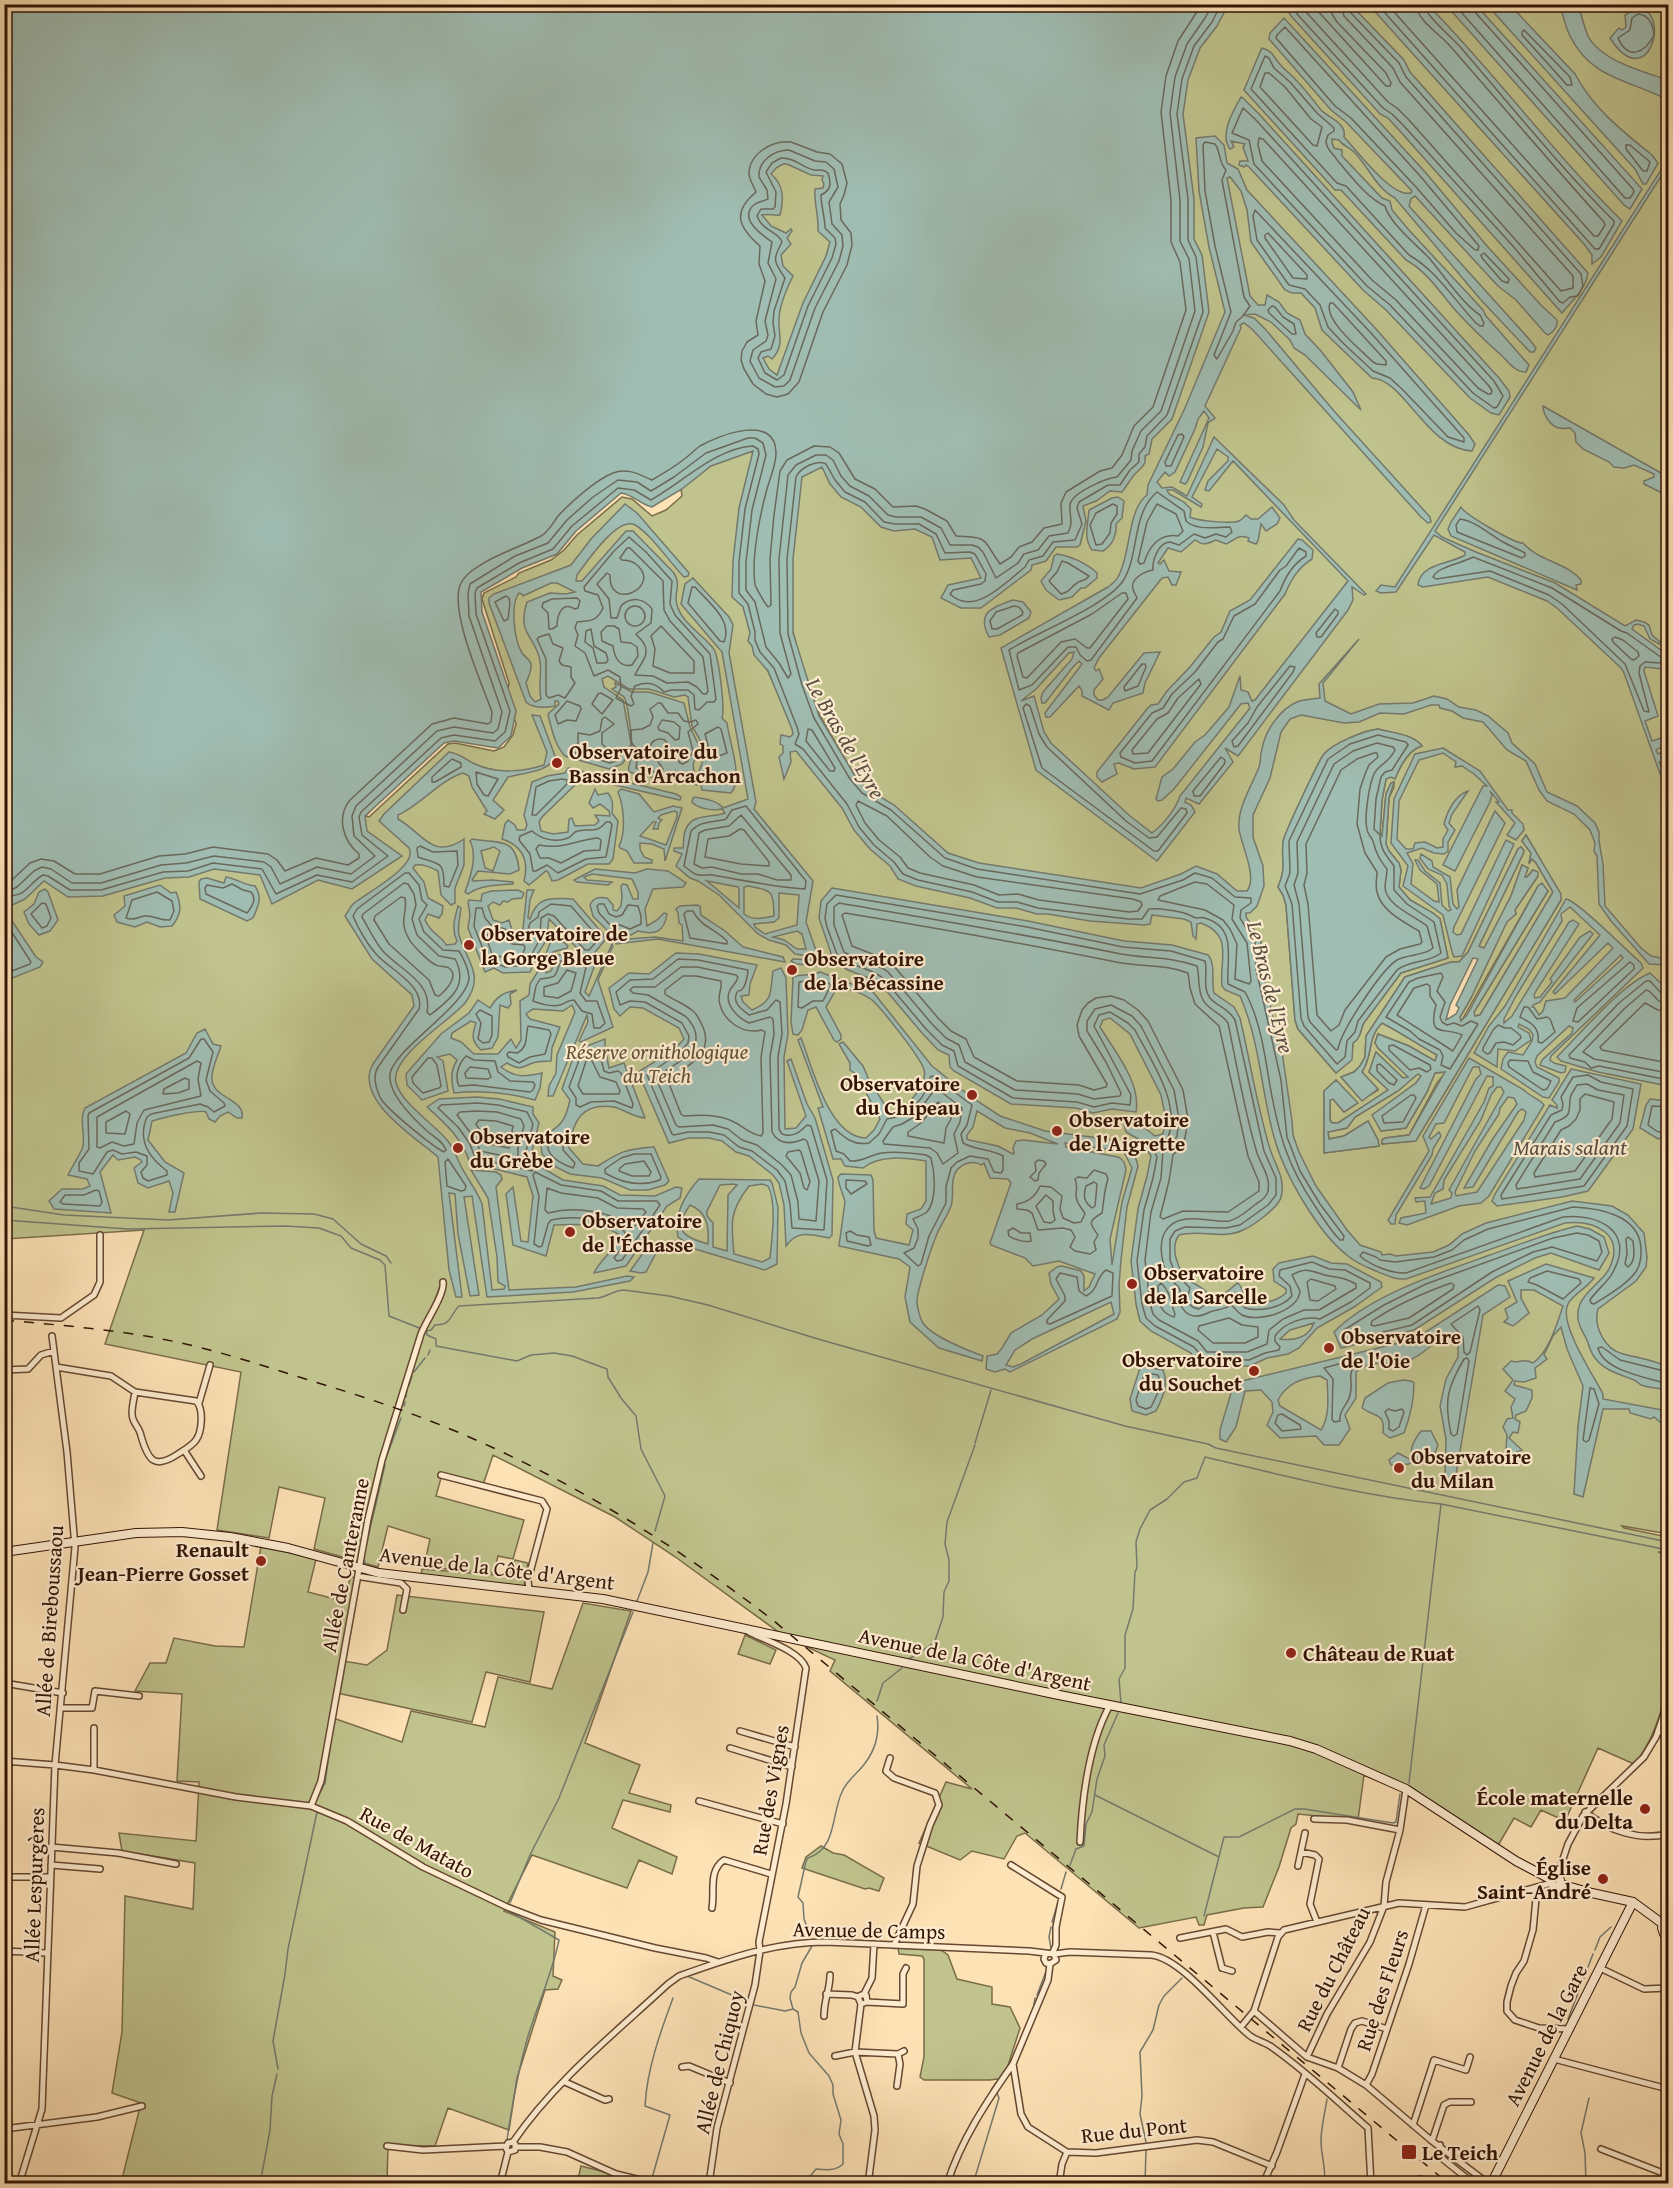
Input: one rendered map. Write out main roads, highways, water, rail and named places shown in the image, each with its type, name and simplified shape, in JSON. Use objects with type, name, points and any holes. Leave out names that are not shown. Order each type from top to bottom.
[{"type":"main road","name":"Avenue de la Côte d'Argent","points":[[4,1552],[136,1533],[195,1533],[288,1548],[402,1580],[529,1590],[603,1599],[1298,1743],[1406,1789],[1508,1856],[1555,1881],[1592,1893],[1633,1902],[1666,1923]]},
{"type":"main road","name":"Avenue de la Gare","points":[[1491,2184],[1633,1902]]},
{"type":"main road","points":[[1666,1923],[1662,1930],[1668,1935],[1668,1946]]},
{"type":"water","points":[[4,5],[1228,5],[1217,26],[1200,48],[1188,80],[1183,114],[1194,199],[1194,239],[1202,255],[1209,312],[1172,419],[1152,439],[1144,465],[1122,492],[1110,491],[1096,501],[1083,506],[1086,521],[1080,545],[1056,547],[1046,561],[1032,565],[1031,570],[981,608],[961,608],[941,598],[948,585],[981,578],[971,558],[940,560],[932,537],[915,529],[894,531],[881,527],[861,507],[841,497],[830,484],[822,467],[802,477],[793,559],[793,633],[819,716],[855,776],[867,789],[894,805],[948,853],[979,863],[1141,888],[1181,874],[1196,866],[1217,874],[1237,891],[1247,891],[1251,878],[1250,869],[1240,836],[1239,821],[1240,813],[1259,767],[1266,735],[1279,715],[1291,705],[1302,700],[1320,698],[1319,684],[1359,639],[1323,683],[1325,701],[1351,714],[1379,704],[1413,703],[1434,696],[1488,716],[1508,733],[1512,743],[1535,764],[1547,792],[1577,806],[1595,823],[1599,832],[1603,864],[1605,906],[1641,948],[1651,956],[1661,958],[1668,954],[1668,965],[1649,964],[1599,904],[1597,856],[1590,830],[1574,814],[1547,801],[1539,790],[1526,761],[1507,750],[1483,722],[1463,718],[1452,711],[1440,708],[1439,705],[1431,705],[1404,714],[1380,713],[1359,722],[1344,723],[1301,715],[1290,719],[1281,732],[1270,778],[1253,815],[1253,837],[1263,866],[1264,886],[1257,906],[1250,913],[1246,913],[1246,917],[1256,933],[1262,937],[1260,947],[1262,968],[1282,1052],[1293,1135],[1316,1186],[1347,1230],[1360,1245],[1381,1252],[1382,1255],[1396,1256],[1433,1252],[1449,1245],[1462,1234],[1486,1223],[1572,1201],[1612,1206],[1628,1215],[1644,1233],[1646,1267],[1636,1281],[1598,1309],[1597,1323],[1606,1342],[1617,1352],[1668,1367],[1668,1390],[1641,1385],[1603,1366],[1593,1356],[1581,1329],[1578,1321],[1580,1304],[1586,1294],[1606,1274],[1613,1257],[1614,1247],[1610,1238],[1597,1227],[1565,1223],[1406,1279],[1391,1277],[1361,1265],[1337,1246],[1303,1202],[1279,1152],[1247,1013],[1240,996],[1225,990],[1222,986],[1223,950],[1218,934],[1211,928],[1201,923],[1197,924],[1196,939],[1193,936],[1191,922],[1184,919],[1152,915],[1150,924],[1144,925],[1090,921],[1037,914],[1016,908],[997,908],[970,898],[916,886],[898,879],[890,866],[870,849],[854,830],[842,808],[796,751],[790,752],[791,762],[784,779],[779,757],[783,753],[783,746],[780,744],[781,735],[790,737],[793,734],[792,729],[768,671],[754,655],[748,641],[750,633],[743,607],[732,597],[733,561],[739,508],[753,451],[711,466],[682,489],[652,507],[621,493],[576,531],[557,554],[522,568],[481,592],[482,612],[516,711],[511,736],[498,748],[454,741],[444,743],[365,816],[367,831],[402,856],[352,889],[318,880],[272,904],[260,875],[214,869],[189,877],[165,878],[103,896],[68,897],[44,881],[25,899],[10,906],[4,898]],"holes":[[[787,164],[811,175],[823,176],[823,188],[815,189],[818,231],[830,242],[826,256],[803,303],[777,375],[769,369],[763,358],[768,356],[772,359],[779,346],[780,311],[793,276],[783,266],[781,255],[791,244],[787,238],[792,231],[791,229],[786,233],[771,226],[762,215],[780,215],[781,188],[771,174],[776,168]]]},
{"type":"water","points":[[1294,5],[1351,5],[1404,60],[1410,72],[1588,273],[1582,290],[1562,313],[1399,130],[1388,118],[1380,114],[1291,16],[1288,11]]},
{"type":"water","points":[[1369,5],[1428,5],[1453,31],[1572,168],[1622,221],[1601,257],[1592,264],[1592,255],[1584,244]]},
{"type":"water","points":[[1446,5],[1476,5],[1642,189],[1630,209],[1624,205]]},
{"type":"water","points":[[1487,5],[1510,5],[1575,74],[1599,108],[1652,155],[1658,163],[1646,184],[1643,184],[1635,169]]},
{"type":"water","points":[[1560,5],[1579,5],[1588,36],[1594,45],[1613,59],[1668,80],[1668,100],[1613,77],[1589,61],[1570,36]]},
{"type":"water","points":[[1637,8],[1648,12],[1653,22],[1654,34],[1651,46],[1645,55],[1635,58],[1624,54],[1610,38],[1619,28],[1622,30],[1626,27],[1625,15]]},
{"type":"water","points":[[1284,18],[1426,173],[1487,246],[1557,320],[1554,331],[1548,335],[1545,333],[1415,196],[1411,199],[1409,206],[1530,340],[1536,348],[1534,352],[1530,352],[1481,300],[1395,198],[1377,183],[1354,152],[1339,140],[1332,139],[1334,148],[1342,150],[1342,156],[1382,198],[1390,201],[1392,210],[1408,229],[1483,310],[1529,365],[1526,372],[1512,366],[1457,312],[1427,277],[1406,260],[1341,190],[1335,190],[1244,90],[1262,48],[1268,51],[1303,87],[1321,110],[1340,124],[1344,137],[1375,172],[1394,188],[1403,193],[1411,193],[1412,191],[1346,122],[1331,110],[1269,39],[1270,33]]},
{"type":"water","points":[[1241,97],[1499,378],[1509,391],[1510,397],[1499,415],[1491,413],[1470,398],[1386,310],[1363,290],[1249,167],[1239,165],[1240,161],[1248,161],[1243,147],[1245,144],[1231,141],[1234,147],[1230,149],[1226,137],[1228,123]]},
{"type":"water","points":[[1215,136],[1224,145],[1227,163],[1238,169],[1247,190],[1376,329],[1475,444],[1472,451],[1456,447],[1442,439],[1395,390],[1384,381],[1372,378],[1322,330],[1315,308],[1301,293],[1285,290],[1251,242],[1247,210],[1241,191],[1230,177],[1227,178],[1250,296],[1258,305],[1265,305],[1267,295],[1279,302],[1287,313],[1300,320],[1305,334],[1353,392],[1361,410],[1305,355],[1294,348],[1290,340],[1271,322],[1255,314],[1243,315],[1254,318],[1266,330],[1334,411],[1430,517],[1431,522],[1428,523],[1421,517],[1252,329],[1244,323],[1240,325],[1241,328],[1205,406],[1215,418],[1208,423],[1203,447],[1187,482],[1185,484],[1180,482],[1209,418],[1204,411],[1198,419],[1175,472],[1169,476],[1165,472],[1157,482],[1162,488],[1172,487],[1187,496],[1214,437],[1284,505],[1294,520],[1366,594],[1352,587],[1353,600],[1348,610],[1238,756],[1225,748],[1233,762],[1199,804],[1186,798],[1185,802],[1191,805],[1195,812],[1157,861],[1036,770],[1001,648],[1108,587],[1117,578],[1122,568],[1136,511],[1147,495],[1148,485],[1185,408],[1225,312],[1209,247],[1199,191],[1196,138]],"holes":[[[1217,449],[1228,457],[1228,461],[1208,481],[1205,490],[1209,491],[1233,461],[1348,581],[1255,700],[1252,701],[1248,692],[1241,690],[1240,676],[1229,707],[1173,769],[1162,777],[1156,799],[1162,800],[1174,789],[1241,704],[1248,703],[1250,708],[1180,796],[1169,816],[1152,833],[1130,816],[1051,743],[1044,732],[1034,696],[1021,701],[1036,689],[1069,653],[1074,652],[1072,659],[1043,692],[1041,698],[1042,703],[1045,703],[1073,667],[1079,661],[1082,664],[1045,713],[1046,717],[1050,717],[1079,686],[1082,696],[1109,710],[1113,703],[1143,693],[1145,683],[1160,652],[1144,653],[1103,700],[1098,700],[1094,695],[1094,690],[1103,679],[1099,669],[1096,671],[1094,668],[1099,658],[1162,578],[1168,577],[1172,585],[1176,585],[1181,572],[1169,571],[1164,560],[1158,563],[1168,548],[1181,552],[1195,540],[1205,544],[1216,540],[1226,544],[1242,536],[1256,544],[1261,524],[1266,531],[1277,524],[1280,518],[1272,507],[1258,519],[1251,519],[1246,515],[1235,522],[1200,520],[1190,517],[1191,509],[1184,502],[1169,494],[1167,490],[1173,490],[1201,507],[1202,504],[1192,497]]]},
{"type":"water","points":[[1666,162],[1668,170],[1665,170],[1435,531],[1442,537],[1476,552],[1555,583],[1625,626],[1636,620],[1644,622],[1649,625],[1652,635],[1660,642],[1668,636],[1668,641],[1663,646],[1650,639],[1644,626],[1634,625],[1632,629],[1665,653],[1668,651],[1668,666],[1663,669],[1645,667],[1644,671],[1658,716],[1645,721],[1652,741],[1665,737],[1667,744],[1656,750],[1658,754],[1668,750],[1668,758],[1659,762],[1662,768],[1668,766],[1665,779],[1668,780],[1668,796],[1624,673],[1557,608],[1547,601],[1488,577],[1423,587],[1418,585],[1424,572],[1430,568],[1465,555],[1465,552],[1434,535],[1396,592],[1376,591],[1381,585],[1395,587]]},
{"type":"water","points":[[1543,406],[1668,477],[1668,496],[1644,484],[1644,481],[1654,477],[1654,474],[1634,465],[1624,468],[1614,467],[1609,462],[1583,449],[1576,442],[1575,433],[1570,428],[1559,428],[1550,422]]},
{"type":"water","points":[[1118,497],[1124,501],[1122,518],[1116,524],[1114,539],[1103,551],[1092,550],[1087,536],[1089,510]]},
{"type":"water","points":[[625,504],[637,513],[689,573],[684,577],[641,529],[628,524],[620,527],[603,542],[577,575],[576,581],[582,581],[626,531],[633,531],[674,573],[677,582],[676,601],[679,611],[709,643],[715,653],[722,694],[722,718],[727,723],[735,760],[736,779],[731,793],[702,790],[698,774],[705,755],[692,726],[688,697],[685,695],[674,697],[649,689],[629,689],[608,676],[602,679],[604,687],[623,700],[631,743],[628,756],[622,764],[609,769],[565,756],[562,752],[554,737],[548,715],[559,704],[558,701],[555,701],[555,706],[544,707],[532,706],[526,702],[489,598],[494,594],[571,565],[591,539]],"holes":[[[551,583],[557,583],[575,592],[550,593],[527,602],[524,613],[525,629],[540,661],[541,699],[535,702],[530,696],[526,683],[531,664],[522,653],[517,640],[514,622],[516,598],[519,593],[523,596]]]},
{"type":"water","points":[[1461,507],[1490,528],[1523,543],[1536,554],[1575,574],[1581,580],[1581,584],[1576,585],[1577,590],[1451,536],[1448,529]]},
{"type":"water","points":[[1298,539],[1313,550],[1312,559],[1296,574],[1285,594],[1155,767],[1134,769],[1119,763],[1114,764],[1117,774],[1102,782],[1097,777],[1097,772],[1147,709],[1151,705],[1158,704],[1214,637],[1221,632],[1230,611],[1250,600]]},
{"type":"water","points":[[1057,554],[1084,564],[1097,573],[1097,578],[1072,597],[1059,600],[1046,590],[1041,581],[1051,569],[1054,556]]},
{"type":"water","points":[[693,578],[729,617],[733,625],[729,653],[756,802],[754,809],[813,881],[806,922],[819,959],[819,966],[796,964],[791,961],[793,959],[815,960],[809,956],[795,954],[786,945],[758,934],[719,895],[690,878],[676,866],[682,854],[674,851],[674,848],[683,848],[684,833],[689,824],[698,818],[725,813],[722,809],[702,808],[692,802],[693,798],[710,800],[723,808],[748,799],[722,652],[681,604],[685,584]],"holes":[[[707,881],[738,887],[739,908]],[[748,886],[770,893],[774,916],[755,918],[744,914],[744,887]],[[779,893],[799,895],[797,925],[765,934],[754,924],[774,922],[779,918]],[[797,931],[802,934],[806,949],[797,949],[784,940],[773,937]]]},
{"type":"water","points":[[1013,600],[1023,602],[1031,612],[1029,618],[1000,635],[989,637],[984,622],[988,612]]},
{"type":"water","points":[[615,683],[632,692],[649,692],[684,703],[690,727],[701,750],[693,764],[697,785],[684,782],[675,771],[670,781],[629,772],[632,750],[629,715],[624,697],[612,689],[616,687]]},
{"type":"water","points":[[532,715],[540,716],[555,756],[542,769],[508,777],[493,800],[504,810],[495,819],[484,814],[487,811],[472,787],[469,776],[463,773],[446,781],[398,815],[398,819],[436,846],[453,845],[464,839],[464,865],[455,888],[455,903],[451,905],[441,895],[438,871],[421,865],[415,865],[413,868],[424,882],[428,898],[443,906],[439,918],[428,914],[425,920],[430,929],[446,945],[455,944],[457,941],[454,924],[458,906],[461,908],[459,935],[472,968],[474,984],[465,1003],[422,1040],[402,1062],[396,1073],[396,1083],[399,1091],[411,1106],[449,1143],[480,1199],[492,1290],[504,1289],[505,1286],[498,1282],[497,1257],[488,1198],[471,1170],[496,1172],[501,1175],[502,1179],[496,1187],[509,1290],[576,1287],[627,1276],[634,1277],[630,1281],[573,1292],[487,1297],[472,1196],[464,1197],[479,1295],[470,1296],[458,1234],[455,1194],[449,1193],[462,1297],[456,1297],[449,1270],[438,1157],[389,1116],[371,1090],[369,1077],[373,1064],[414,1006],[412,995],[372,959],[345,916],[353,904],[390,879],[406,863],[410,855],[409,848],[379,821],[449,752],[483,767],[501,771],[544,765],[547,752]]},
{"type":"water","points":[[1378,729],[1408,736],[1422,746],[1409,755],[1395,779],[1391,777],[1386,779],[1380,833],[1382,836],[1386,794],[1391,783],[1394,782],[1389,798],[1386,844],[1399,863],[1401,870],[1399,887],[1410,900],[1440,919],[1448,958],[1401,973],[1363,1024],[1359,1037],[1353,1043],[1352,1060],[1336,1073],[1298,1029],[1295,1020],[1286,905],[1278,887],[1283,869],[1283,842],[1324,754],[1349,738]]},
{"type":"water","points":[[1443,748],[1480,771],[1508,810],[1512,810],[1512,813],[1523,824],[1524,830],[1516,840],[1507,835],[1515,823],[1496,802],[1499,802],[1490,791],[1492,795],[1490,802],[1455,871],[1443,865],[1483,786],[1487,786],[1462,766],[1455,767],[1456,762],[1443,753],[1419,760],[1399,801],[1397,839],[1406,849],[1413,849],[1415,843],[1425,842],[1437,848],[1443,847],[1443,839],[1448,830],[1444,824],[1447,814],[1455,800],[1468,791],[1452,814],[1449,823],[1455,830],[1448,842],[1448,851],[1444,854],[1434,853],[1422,848],[1407,853],[1413,864],[1411,884],[1434,901],[1439,902],[1437,884],[1420,870],[1415,860],[1418,860],[1425,871],[1440,883],[1442,905],[1448,911],[1451,910],[1447,884],[1442,875],[1428,869],[1420,858],[1421,854],[1432,861],[1433,867],[1450,877],[1453,904],[1457,909],[1459,907],[1457,890],[1495,811],[1505,823],[1454,927],[1453,932],[1457,935],[1461,934],[1506,840],[1514,844],[1462,956],[1454,957],[1443,915],[1403,886],[1408,866],[1391,843],[1394,799],[1415,754]]},
{"type":"water","points":[[568,768],[681,797],[680,800],[580,777],[577,783],[542,817],[539,822],[541,831],[553,834],[568,832],[569,819],[572,818],[575,826],[595,825],[599,821],[595,815],[610,816],[609,811],[600,804],[593,808],[589,803],[595,789],[598,795],[608,793],[612,802],[612,813],[618,821],[613,859],[609,864],[588,864],[558,880],[552,881],[546,871],[529,885],[524,881],[526,867],[523,855],[515,846],[502,839],[505,824],[508,820],[515,825],[517,830],[525,830],[527,825],[524,815],[532,782],[547,776],[565,773]]},
{"type":"water","points":[[621,789],[639,794],[654,812],[673,806],[682,808],[665,861],[664,849],[652,844],[640,843],[644,857],[652,860],[652,863],[634,863],[627,851],[620,848],[623,819],[618,792]],"holes":[[[677,812],[666,845],[640,836],[653,822],[656,822],[653,829],[658,829],[662,820],[658,818],[661,815]]]},
{"type":"water","points":[[1526,835],[1561,894],[1561,900],[1416,1141],[1382,1144],[1385,1138],[1409,1135],[1445,1072],[1435,1073],[1406,1128],[1381,1131],[1372,1115],[1416,1083],[1421,1076],[1418,1074],[1398,1091],[1355,1117],[1347,1128],[1328,1132],[1329,1139],[1344,1136],[1368,1121],[1379,1146],[1324,1153],[1324,1091],[1336,1080],[1358,1103],[1344,1112],[1333,1099],[1330,1100],[1332,1123],[1338,1123],[1388,1090],[1369,1072],[1376,1052],[1403,1078],[1408,1077],[1378,1048],[1375,1043],[1378,1034],[1409,1046],[1435,1061],[1437,1055],[1382,1023],[1374,1034],[1368,1060],[1362,1072],[1378,1089],[1362,1101],[1341,1077],[1354,1072],[1360,1066],[1365,1057],[1366,1036],[1405,977],[1451,962],[1459,962],[1468,952],[1521,847],[1523,854],[1479,946],[1484,948],[1511,896],[1522,865],[1528,868],[1525,877],[1533,870],[1538,872],[1538,876],[1515,910],[1516,914],[1507,922],[1460,1017],[1461,1021],[1467,1015],[1538,886],[1542,883],[1548,891],[1474,1012],[1475,1016],[1480,1015],[1553,892],[1536,863],[1532,859],[1529,864],[1531,853],[1522,841]],"holes":[[[1473,958],[1478,959],[1456,1005],[1459,1008],[1456,1014],[1446,1020],[1450,1005]]]},
{"type":"water","points":[[472,839],[505,844],[514,852],[519,870],[510,874],[478,871],[473,881],[492,880],[513,882],[513,884],[484,887],[468,894],[465,892],[473,860],[470,841]],"holes":[[[494,847],[500,851],[493,871],[485,868],[481,851]]]},
{"type":"water","points":[[595,869],[635,873],[647,869],[668,871],[686,883],[683,887],[653,889],[645,909],[647,926],[664,913],[667,914],[664,925],[658,931],[649,933],[638,931],[631,935],[619,931],[610,933],[593,916],[590,905],[593,900],[607,898],[613,905],[613,910],[617,911],[621,906],[621,886],[623,884],[627,885],[633,899],[638,899],[638,892],[632,879],[592,874],[584,877],[587,880],[612,882],[608,885],[574,880]]},
{"type":"water","points":[[226,877],[255,886],[259,898],[253,918],[247,921],[200,899],[199,882],[201,879],[207,878],[224,883]]},
{"type":"water","points":[[160,885],[171,893],[176,892],[178,897],[180,910],[172,926],[160,927],[147,922],[135,927],[117,922],[114,915],[125,906],[124,896]]},
{"type":"water","points":[[832,888],[1028,921],[1124,941],[1172,945],[1208,955],[1213,968],[1214,993],[1234,1007],[1240,1018],[1261,1116],[1281,1178],[1282,1190],[1279,1201],[1271,1211],[1243,1230],[1228,1234],[1187,1233],[1179,1235],[1175,1251],[1180,1269],[1187,1279],[1214,1298],[1224,1294],[1238,1283],[1248,1303],[1268,1302],[1286,1293],[1286,1289],[1274,1281],[1273,1269],[1279,1263],[1313,1256],[1331,1263],[1347,1264],[1381,1282],[1382,1287],[1354,1307],[1317,1328],[1299,1348],[1288,1354],[1267,1358],[1250,1366],[1202,1365],[1195,1361],[1191,1353],[1151,1331],[1140,1321],[1131,1261],[1138,1209],[1151,1156],[1140,1140],[1126,1132],[1124,1124],[1141,1125],[1155,1136],[1163,1134],[1166,1119],[1161,1095],[1130,1034],[1110,1018],[1103,1020],[1100,1027],[1131,1079],[1137,1101],[1136,1112],[1112,1109],[1093,1113],[1076,1108],[1011,1104],[954,1071],[950,1067],[949,1055],[938,1050],[879,982],[834,962],[819,918],[821,901]],"holes":[[[1314,1323],[1300,1337],[1280,1339],[1290,1330]]]},
{"type":"water","points":[[45,889],[58,920],[50,931],[39,935],[29,924],[24,912],[34,904],[39,892]]},
{"type":"water","points":[[518,890],[524,893],[522,898],[503,901],[500,905],[493,902],[488,906],[493,920],[502,923],[509,920],[512,930],[516,932],[523,929],[527,890],[534,890],[530,900],[528,918],[530,919],[533,911],[541,902],[559,898],[573,899],[603,934],[605,940],[592,956],[594,967],[585,992],[589,996],[612,944],[598,980],[613,1027],[581,1042],[579,1041],[588,1022],[587,1015],[553,1096],[548,1096],[549,1086],[556,1073],[557,1055],[575,1012],[572,1005],[563,1011],[533,1009],[526,1014],[530,1019],[560,1027],[552,1048],[551,1061],[535,1062],[519,1068],[507,1063],[501,1067],[520,1076],[542,1073],[540,1088],[535,1100],[495,1093],[454,1093],[452,1076],[457,1060],[450,1054],[437,1057],[443,1061],[448,1091],[422,1100],[407,1085],[406,1074],[441,1034],[469,1013],[478,1000],[490,1008],[501,995],[517,990],[510,994],[511,1004],[508,1008],[500,1005],[498,1037],[492,1048],[481,1050],[475,1044],[473,1038],[476,1023],[471,1021],[452,1033],[451,1038],[461,1042],[474,1054],[498,1054],[511,1039],[516,1048],[521,1040],[520,1001],[529,995],[530,984],[540,968],[554,934],[568,946],[553,952],[546,964],[546,973],[551,971],[558,955],[566,954],[576,958],[580,955],[577,948],[549,919],[546,941],[530,972],[503,973],[494,968],[485,972],[468,928],[470,915],[468,902],[469,900],[481,901],[482,894],[491,891]]},
{"type":"water","points":[[1566,899],[1591,917],[1641,963],[1643,968],[1551,1056],[1550,1060],[1554,1063],[1566,1066],[1565,1072],[1561,1073],[1540,1065],[1542,1060],[1572,1033],[1573,1028],[1569,1026],[1537,1056],[1535,1062],[1537,1067],[1559,1078],[1549,1098],[1543,1097],[1501,1069],[1503,1059],[1508,1052],[1523,1055],[1532,1041],[1533,1035],[1530,1030],[1519,1024],[1518,1027],[1529,1033],[1531,1040],[1515,1051],[1498,1049],[1497,1067],[1474,1053],[1489,1026],[1505,1006]],"holes":[[[1570,907],[1600,935],[1553,992],[1555,994],[1608,943],[1613,948],[1565,998],[1546,1001],[1539,1015],[1532,1007],[1533,1005],[1540,1002],[1593,934],[1590,931],[1580,937],[1550,979],[1552,982],[1540,997],[1535,998],[1536,991],[1579,924],[1573,920],[1569,922],[1512,1016],[1504,1023],[1516,996],[1562,921],[1561,914]],[[1621,955],[1623,958],[1575,1002],[1574,1000]]]},
{"type":"water","points":[[680,906],[700,906],[701,915],[725,931],[743,947],[783,957],[785,962],[658,939],[616,944],[616,940],[655,937],[683,941],[682,925],[679,923],[676,909]]},
{"type":"water","points":[[4,909],[36,957],[43,962],[40,967],[5,981]]},
{"type":"water","points":[[676,953],[699,954],[757,965],[750,984],[749,995],[741,996],[743,1002],[752,1010],[768,999],[773,971],[781,968],[786,978],[788,1034],[784,1057],[785,1129],[796,1128],[806,1116],[787,1061],[791,1059],[807,1104],[815,1118],[833,1180],[832,1235],[829,1238],[800,1235],[786,1246],[784,1205],[779,1183],[773,1175],[749,1156],[736,1152],[722,1141],[709,1138],[689,1138],[669,1143],[638,1072],[674,1050],[684,1039],[679,1028],[643,1008],[630,1007],[620,1016],[614,1009],[609,988],[629,973],[649,974]]},
{"type":"water","points":[[820,972],[873,992],[932,1066],[971,1097],[1000,1116],[1045,1131],[1114,1140],[1130,1149],[1138,1166],[1127,1207],[1119,1285],[1120,1312],[1117,1319],[1010,1372],[1005,1369],[995,1372],[986,1369],[987,1356],[997,1354],[1011,1333],[1042,1315],[1059,1299],[1051,1284],[1049,1273],[1062,1266],[1081,1271],[1084,1276],[1084,1291],[1089,1287],[1095,1274],[1059,1261],[1033,1266],[1025,1258],[991,1245],[1011,1183],[1008,1179],[990,1178],[984,1163],[981,1165],[965,1164],[955,1174],[951,1206],[933,1244],[917,1301],[921,1319],[927,1328],[983,1356],[982,1361],[939,1348],[910,1322],[905,1297],[910,1267],[899,1259],[839,1246],[845,1202],[838,1177],[841,1174],[871,1175],[876,1238],[909,1245],[913,1230],[906,1224],[907,1214],[921,1209],[926,1201],[926,1161],[902,1158],[885,1159],[863,1168],[845,1166],[841,1159],[833,1159],[818,1108],[823,1107],[798,1040],[801,1038],[817,1082],[832,1114],[853,1135],[866,1138],[880,1119],[861,1083],[853,1087],[848,1083],[855,1080],[856,1074],[850,1070],[850,1063],[839,1044],[843,1042],[863,1066],[890,1113],[900,1110],[910,1102],[921,1086],[925,1074],[922,1064],[901,1034],[872,1000],[860,993],[837,988],[826,1007],[841,1035],[841,1039],[837,1042],[816,1007],[808,1010],[802,1030],[798,1035],[793,1034],[791,1022],[793,977]],"holes":[[[977,1111],[1005,1128],[1030,1133],[1058,1144],[1016,1141],[1013,1154],[998,1146],[969,1140],[967,1135],[973,1127]],[[1065,1143],[1124,1152],[1132,1168],[1122,1202],[1112,1265],[1110,1239],[1126,1170],[1125,1164],[1118,1157],[1066,1147]],[[1111,1302],[1114,1314],[1021,1364],[1013,1367],[1006,1365],[1015,1350],[1032,1339]]]},
{"type":"water","points":[[1650,973],[1668,990],[1668,1086],[1598,1072],[1561,1061],[1557,1057],[1614,999]]},
{"type":"water","points":[[205,1029],[213,1044],[221,1046],[213,1071],[213,1085],[239,1107],[242,1118],[237,1118],[228,1112],[215,1122],[209,1119],[206,1112],[202,1111],[152,1121],[148,1140],[165,1162],[184,1173],[175,1212],[169,1212],[173,1193],[169,1181],[148,1188],[138,1183],[134,1168],[142,1162],[141,1160],[135,1157],[118,1160],[113,1155],[100,1172],[111,1213],[54,1209],[49,1201],[62,1189],[83,1189],[90,1186],[87,1179],[68,1175],[82,1148],[82,1117],[85,1108],[186,1053],[197,1033]]},
{"type":"water","points":[[605,1039],[609,1068],[624,1063],[645,1118],[614,1107],[594,1108],[587,1111],[577,1122],[569,1148],[583,1164],[598,1166],[624,1152],[654,1147],[669,1181],[665,1185],[648,1190],[630,1190],[602,1178],[570,1174],[556,1167],[542,1154],[541,1145],[546,1134],[560,1124],[567,1112],[570,1100],[562,1089],[576,1050]]},
{"type":"water","points":[[1469,1058],[1524,1090],[1544,1105],[1489,1196],[1481,1203],[1459,1206],[1407,1225],[1399,1223],[1401,1218],[1426,1213],[1425,1201],[1416,1202],[1415,1198],[1430,1197],[1484,1102],[1489,1088],[1493,1086],[1493,1077],[1487,1076],[1429,1186],[1424,1189],[1420,1188],[1476,1079],[1481,1074],[1479,1067],[1473,1067],[1444,1123],[1436,1124],[1429,1137],[1431,1139],[1439,1132],[1441,1136],[1396,1215],[1395,1224],[1391,1224],[1388,1220],[1429,1151],[1423,1136]],"holes":[[[1497,1087],[1501,1087],[1504,1092],[1449,1190],[1452,1193],[1451,1198],[1431,1204],[1435,1193],[1443,1189],[1444,1180],[1481,1120],[1491,1095]],[[1508,1097],[1514,1098],[1517,1104],[1492,1140],[1464,1188],[1473,1187],[1522,1109],[1526,1112],[1524,1120],[1477,1192],[1456,1196],[1455,1192],[1475,1151]]]},
{"type":"water","name":"Marais salant","points":[[1571,1069],[1641,1084],[1633,1129],[1588,1191],[1497,1206],[1492,1201],[1495,1194],[1550,1105],[1557,1108],[1552,1100]]},
{"type":"water","points":[[477,1097],[499,1099],[533,1107],[533,1114],[539,1123],[532,1151],[539,1166],[563,1180],[603,1186],[620,1195],[655,1196],[676,1187],[682,1188],[680,1198],[667,1206],[626,1266],[594,1273],[615,1246],[620,1235],[597,1226],[554,1225],[546,1256],[513,1245],[506,1194],[513,1187],[521,1241],[528,1242],[533,1196],[527,1177],[470,1163],[458,1139],[427,1107],[439,1099]]},
{"type":"water","points":[[1650,1099],[1668,1101],[1668,1136],[1658,1139],[1640,1128],[1646,1105]]},
{"type":"water","points":[[699,1179],[770,1180],[778,1207],[777,1264],[765,1270],[695,1249],[678,1237],[677,1221],[681,1206]],"holes":[[[762,1184],[768,1186],[771,1193],[773,1221],[770,1258],[762,1262],[734,1254],[733,1218],[738,1203],[749,1186]],[[720,1185],[737,1185],[728,1195],[727,1251],[713,1247],[713,1223],[707,1216],[707,1211]],[[690,1205],[701,1212],[706,1221],[708,1244],[692,1238],[683,1231],[681,1226]]]},
{"type":"water","points":[[1577,1226],[1590,1229],[1604,1237],[1609,1253],[1599,1270],[1551,1253],[1535,1258],[1495,1278],[1414,1330],[1341,1348],[1334,1332],[1349,1319],[1387,1296],[1450,1269]]},
{"type":"water","points":[[649,1245],[658,1249],[646,1272],[630,1271]]},
{"type":"water","points":[[1546,1264],[1594,1278],[1570,1300],[1566,1313],[1572,1336],[1603,1394],[1603,1399],[1668,1411],[1668,1424],[1654,1417],[1651,1419],[1630,1413],[1629,1409],[1603,1409],[1583,1497],[1574,1494],[1583,1386],[1567,1349],[1561,1327],[1553,1336],[1544,1355],[1547,1359],[1535,1368],[1536,1378],[1524,1382],[1515,1381],[1514,1385],[1532,1390],[1532,1398],[1526,1411],[1516,1415],[1515,1419],[1520,1422],[1518,1433],[1513,1432],[1509,1438],[1522,1450],[1512,1454],[1506,1449],[1507,1435],[1503,1427],[1507,1419],[1513,1418],[1511,1407],[1515,1399],[1505,1391],[1513,1380],[1503,1369],[1511,1361],[1533,1363],[1539,1358],[1552,1337],[1563,1306],[1534,1290],[1521,1290],[1521,1298],[1529,1313],[1513,1326],[1504,1322],[1508,1318],[1505,1309],[1517,1302],[1508,1281]]},
{"type":"water","points":[[1498,1285],[1505,1286],[1510,1297],[1483,1315],[1456,1475],[1448,1480],[1445,1475],[1446,1439],[1440,1406],[1446,1379],[1458,1357],[1458,1340],[1452,1333],[1413,1359],[1368,1365],[1356,1372],[1356,1398],[1345,1415],[1350,1429],[1339,1445],[1324,1445],[1316,1436],[1280,1438],[1267,1425],[1273,1412],[1272,1402],[1261,1390],[1245,1391],[1236,1427],[1226,1442],[1220,1439],[1220,1430],[1234,1383],[1415,1339]],"holes":[[[1320,1376],[1327,1380],[1327,1413],[1321,1430],[1280,1406],[1278,1400],[1290,1385],[1307,1378]]]},
{"type":"water","points":[[1140,1368],[1163,1370],[1165,1386],[1156,1411],[1146,1415],[1132,1411],[1130,1399]]},
{"type":"water","points":[[1403,1380],[1414,1383],[1411,1409],[1404,1433],[1390,1438],[1383,1433],[1381,1418],[1362,1408],[1365,1398],[1388,1383]]},
{"type":"water","points":[[1421,1431],[1431,1431],[1438,1445],[1433,1458],[1425,1461],[1415,1459],[1409,1464],[1391,1465],[1389,1460],[1398,1453],[1413,1459],[1412,1448]]},
{"type":"waterway","points":[[4,1181],[11,1207],[64,1215],[168,1220],[261,1213],[314,1214],[333,1219],[361,1244],[386,1256],[391,1263]]},
{"type":"waterway","points":[[4,1220],[128,1229],[286,1226],[319,1228],[341,1236],[351,1248],[380,1260],[385,1265],[389,1316],[422,1329]]},
{"type":"waterway","points":[[427,1331],[435,1325],[448,1321],[459,1306],[598,1298],[624,1290],[669,1296],[708,1305],[818,1339],[1125,1426],[1208,1444],[1216,1448],[1668,1542]]},
{"type":"waterway","points":[[426,1331],[427,1335],[436,1339],[436,1346],[517,1361],[531,1355],[554,1353],[572,1356],[607,1369],[608,1377],[636,1416],[641,1449],[665,1496],[655,1531]]},
{"type":"waterway","points":[[428,1355],[430,1350]]},
{"type":"waterway","points":[[414,1372],[425,1358]]},
{"type":"waterway","points":[[409,1385],[412,1376]]},
{"type":"waterway","points":[[406,1397],[407,1389]]},
{"type":"waterway","points":[[975,1443],[991,1390]]},
{"type":"waterway","points":[[404,1406],[405,1402]]},
{"type":"waterway","points":[[386,1458],[401,1418]]},
{"type":"waterway","points":[[909,1659],[935,1641],[943,1617],[944,1592],[949,1581],[949,1560],[945,1544],[947,1522],[975,1445]]},
{"type":"waterway","points":[[1121,1703],[1119,1679],[1125,1668],[1125,1635],[1133,1609],[1137,1568],[1136,1542],[1140,1529],[1150,1510],[1167,1499],[1184,1482],[1197,1478],[1205,1457],[1351,1490],[1441,1504],[1668,1550]]},
{"type":"waterway","points":[[366,1546],[385,1465]]},
{"type":"waterway","points":[[1409,1783],[1441,1504]]},
{"type":"waterway","points":[[637,1601],[648,1572],[653,1543]]},
{"type":"waterway","points":[[364,1554],[365,1565]]},
{"type":"waterway","points":[[340,1692],[355,1608]]},
{"type":"waterway","points":[[510,1903],[530,1855],[559,1798],[633,1612]]},
{"type":"waterway","points":[[877,1701],[883,1683],[902,1668]]},
{"type":"waterway","points":[[1070,1865],[1076,1849],[1084,1846],[1086,1824],[1092,1812],[1097,1779],[1105,1756],[1104,1745],[1118,1713]]},
{"type":"waterway","points":[[811,1937],[804,1919],[803,1903],[798,1897],[806,1861],[817,1854],[829,1839],[844,1788],[873,1750],[878,1730],[877,1716]]},
{"type":"waterway","points":[[318,1797],[325,1783],[333,1726]]},
{"type":"waterway","points":[[1204,1916],[1224,1837],[1239,1837],[1295,1809],[1393,1823],[1396,1822],[1400,1794]]},
{"type":"waterway","points":[[1095,1795],[1219,1857]]},
{"type":"waterway","points":[[278,2069],[273,2041],[288,1949],[317,1812]]},
{"type":"waterway","points":[[1061,1889],[1066,1872]]},
{"type":"waterway","points":[[1052,1922],[1059,1899]]},
{"type":"waterway","points":[[507,1910],[559,1940],[553,1965],[524,2049],[507,2140]]},
{"type":"waterway","points":[[1051,1927],[1049,1937],[1051,1948]]},
{"type":"waterway","points":[[1595,1950],[1600,1937],[1611,1927]]},
{"type":"waterway","points":[[804,2184],[816,2169],[834,2169],[843,2164],[843,2144],[839,2134],[841,2120],[833,2094],[833,2085],[829,2076],[809,2053],[801,2033],[798,2012],[793,2009],[790,1998],[802,1963],[812,1946]]},
{"type":"waterway","points":[[1586,1972],[1593,1954]]},
{"type":"waterway","points":[[1037,1995],[1047,1969]]},
{"type":"waterway","points":[[1568,2019],[1585,1975]]},
{"type":"waterway","points":[[687,1976],[746,2001]]},
{"type":"waterway","points":[[1146,2142],[1140,2114],[1142,2096],[1140,2052],[1153,2030],[1159,2005],[1164,1996],[1182,1978]]},
{"type":"waterway","points":[[652,2178],[670,2115],[645,2106],[646,2092],[655,2051],[673,1998]]},
{"type":"waterway","points":[[1033,2010],[1035,1998]]},
{"type":"waterway","points":[[754,2005],[785,2011],[793,2009]]},
{"type":"waterway","points":[[991,2090],[1012,2060],[1025,2028]]},
{"type":"waterway","points":[[260,2184],[277,2074]]},
{"type":"waterway","points":[[973,2184],[999,2098],[997,2093]]},
{"type":"waterway","points":[[1586,2184],[1585,2153],[1581,2133],[1589,2098]]},
{"type":"waterway","points":[[1324,2184],[1321,2136],[1327,2099]]},
{"type":"waterway","points":[[1145,2184],[1146,2149]]},
{"type":"railway","points":[[4,1320],[142,1336],[239,1358],[427,1420],[531,1466],[615,1512],[696,1564],[774,1621],[1449,2184]]},
{"type":"place","name":"Observatoire du Bassin d'Arcachon","points":[[557,763]]},
{"type":"place","name":"Observatoire de la Gorge Bleue","points":[[469,945]]},
{"type":"place","name":"Observatoire de la Bécassine","points":[[792,970]]},
{"type":"place","name":"Observatoire du Chipeau","points":[[972,1095]]},
{"type":"place","name":"Observatoire de l'Aigrette","points":[[1057,1131]]},
{"type":"place","name":"Observatoire du Grèbe","points":[[458,1148]]},
{"type":"place","name":"Observatoire de l'Échasse","points":[[570,1232]]},
{"type":"place","name":"Observatoire de la Sarcelle","points":[[1132,1284]]},
{"type":"place","name":"Observatoire de l'Oie","points":[[1329,1348]]},
{"type":"place","name":"Observatoire du Souchet","points":[[1254,1371]]},
{"type":"place","name":"Observatoire du Milan","points":[[1399,1468]]},
{"type":"place","name":"Renault Jean-Pierre Gosset","points":[[261,1561]]},
{"type":"place","name":"Château de Ruat","points":[[1291,1653]]},
{"type":"place","name":"École maternelle du Delta","points":[[1645,1809]]},
{"type":"place","name":"Église Saint-André","points":[[1603,1879]]},
{"type":"place","name":"Le Teich","points":[[1409,2152]]},
{"type":"water label","name":"Le Bras de l'Eyre","points":[[846,738]]},
{"type":"water label","name":"Le Bras de l'Eyre","points":[[1271,987]]},
{"type":"park label","name":"Réserve ornithologique du Teich","points":[[657,1063]]}]
